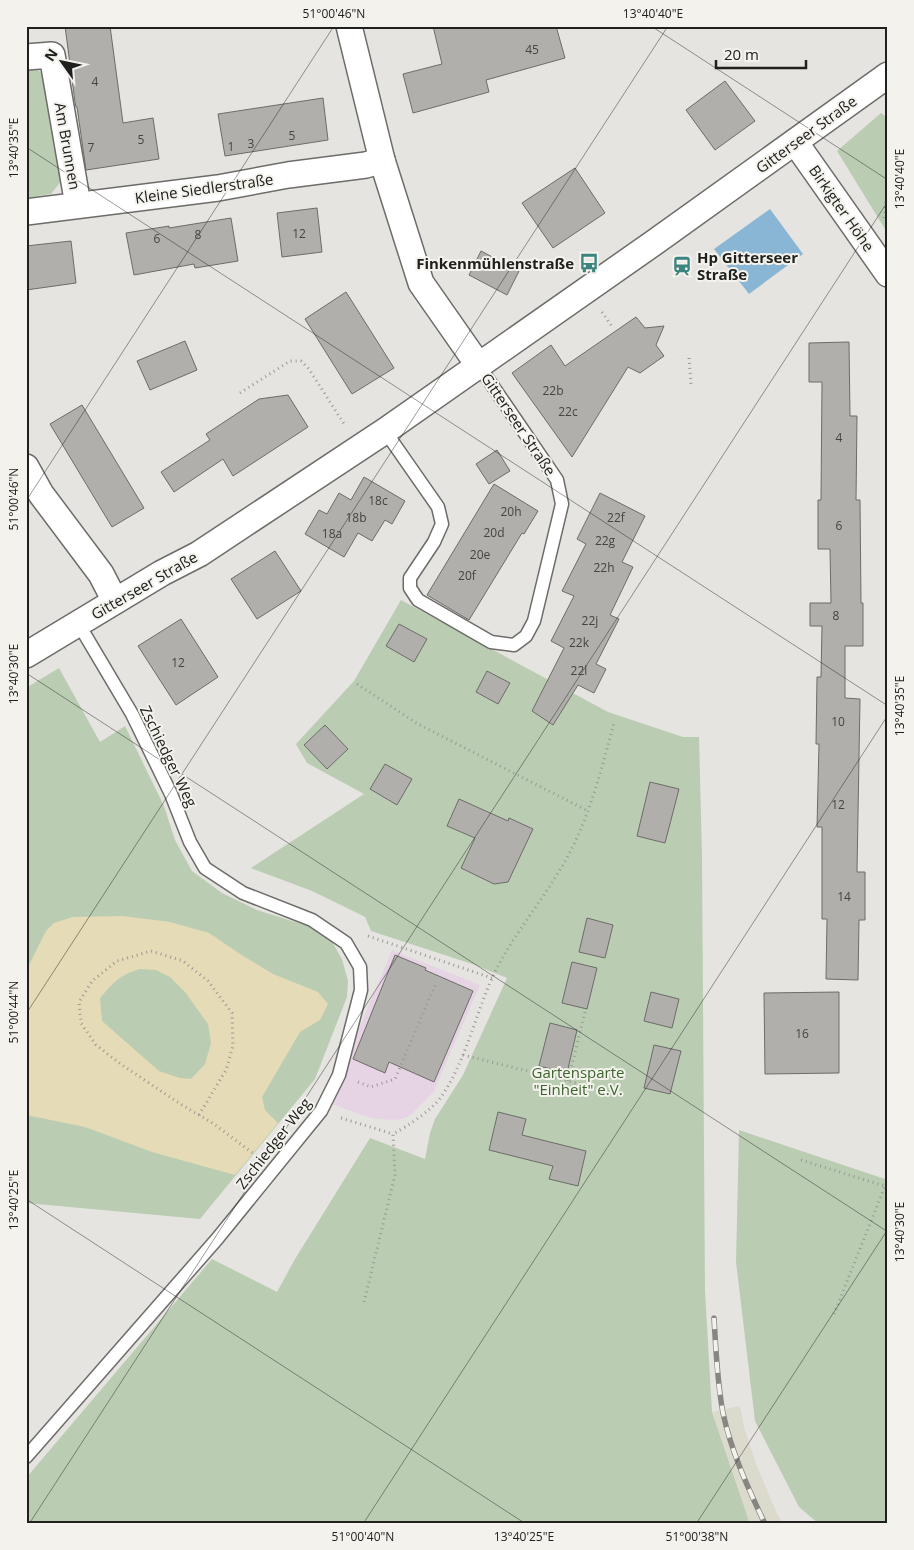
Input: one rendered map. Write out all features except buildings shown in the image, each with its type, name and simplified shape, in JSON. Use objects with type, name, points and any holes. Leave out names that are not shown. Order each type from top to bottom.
[{"type":"street","points":[[349,26],[382,160],[421,283],[479,366]]},
{"type":"street","name":"Am Brunnen","points":[[26,57],[52,55],[78,205]]},
{"type":"street","name":"Gitterseer Straße","points":[[26,655],[115,601],[199,554],[385,431],[888,75]]},
{"type":"street","name":"Birkigter Höhe","points":[[795,142],[888,274]]},
{"type":"street","name":"Kleine Siedlerstraße","points":[[26,212],[218,188],[288,175],[366,165],[382,160]]},
{"type":"street","points":[[26,466],[41,494],[100,574],[115,601]]},
{"type":"lane","name":"Gitterseer Straße","points":[[385,431],[438,507],[442,524],[434,542],[410,578],[410,588],[418,600],[492,642],[514,645],[526,636],[534,621],[562,504],[557,480],[479,366]]},
{"type":"lane","name":"Zschiedger Weg","points":[[26,1457],[216,1239],[321,1112],[338,1075],[361,990],[360,968],[346,943],[312,920],[243,892],[205,868],[190,842],[172,794],[132,714],[78,623]]},
{"type":"path","points":[[26,129],[26,136]]},
{"type":"path","points":[[883,226],[886,199]]},
{"type":"path","points":[[601,311],[613,328]]},
{"type":"path","points":[[689,358],[691,384]]},
{"type":"path","points":[[240,393],[290,361],[301,361],[309,369],[344,425]]},
{"type":"path","points":[[357,684],[418,724],[588,811]]},
{"type":"path","points":[[321,1112],[393,1134],[410,1125],[440,1098],[463,1055],[492,978],[506,951],[555,878],[575,842],[588,811],[614,723]]},
{"type":"path","points":[[346,943],[359,933],[492,978]]},
{"type":"path","points":[[199,1115],[226,1070],[232,1046],[232,1013],[208,981],[183,961],[151,951],[118,961],[92,981],[79,1002],[81,1023],[96,1045],[122,1065],[199,1115],[214,1124],[274,1169]]},
{"type":"path","points":[[338,1075],[371,1087],[395,1079],[436,984]]},
{"type":"path","points":[[568,1081],[584,1012]]},
{"type":"path","points":[[463,1055],[616,1093]]},
{"type":"path","points":[[364,1302],[395,1175],[393,1134]]},
{"type":"path","points":[[801,1160],[886,1187],[834,1314]]},
{"type":"shaded area","points":[[392,950],[480,985],[433,1093],[412,1114],[403,1119],[392,1120],[371,1118],[331,1104],[346,1060]]},
{"type":"shaded area","points":[[740,1406],[744,1427],[756,1464],[777,1514],[784,1524],[750,1524],[712,1412]]},
{"type":"green space","points":[[32,66],[45,75],[62,180],[51,194],[26,198],[26,67]]},
{"type":"green space","points":[[881,113],[888,118],[888,234],[837,151]]},
{"type":"green space","name":"Gartensparte \"Einheit\" e.V.","points":[[401,600],[608,712],[683,737],[699,737],[702,855],[705,1291],[712,1412],[750,1524],[26,1524],[26,1478],[212,1259],[277,1292],[295,1259],[370,1138],[425,1159],[435,1119],[463,1075],[507,978],[475,965],[371,931],[365,917],[312,891],[251,868],[364,794],[307,763],[296,744],[354,681]]},
{"type":"green space","points":[[59,668],[100,742],[125,726],[164,806],[175,840],[192,871],[222,893],[257,910],[311,927],[331,940],[342,959],[348,981],[347,997],[315,1079],[200,1219],[26,1203],[26,688]]},
{"type":"green space","points":[[739,1130],[888,1180],[888,1524],[819,1524],[799,1507],[755,1421],[736,1262]]},
{"type":"sand","points":[[122,916],[170,922],[209,933],[273,974],[318,992],[328,1004],[320,1020],[300,1032],[262,1097],[265,1110],[278,1123],[235,1175],[152,1152],[85,1127],[26,1115],[26,971],[46,931],[54,923],[73,917]],"holes":[[[140,969],[156,970],[170,977],[185,992],[208,1024],[211,1043],[205,1064],[191,1079],[180,1078],[159,1071],[102,1021],[100,998],[113,983],[127,974]]]},
{"type":"water","points":[[770,209],[803,254],[749,294],[714,249]]},
{"type":"railway","points":[[714,1318],[719,1389],[726,1427],[752,1497],[765,1524]]},
{"type":"place","name":"Finkenmühlenstraße","points":[[589,263]]},
{"type":"place","name":"Hp Gitterseer Straße","points":[[682,266]]}]
